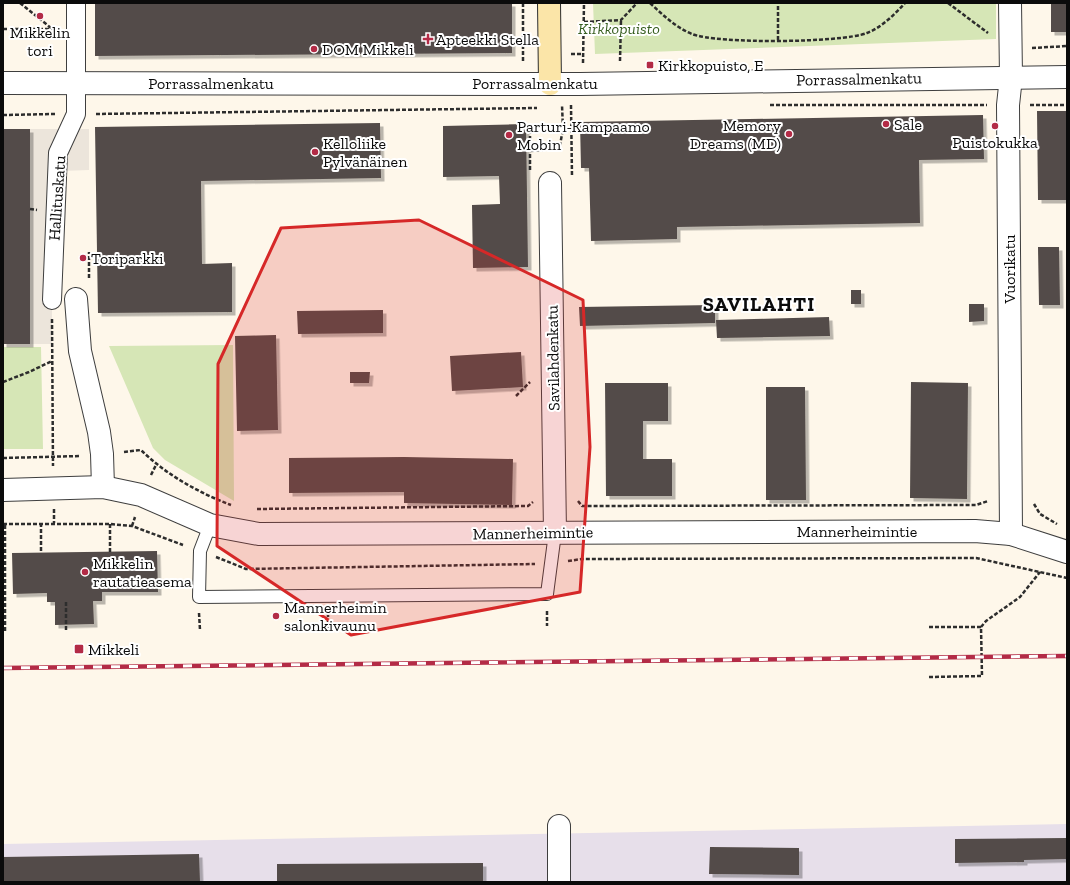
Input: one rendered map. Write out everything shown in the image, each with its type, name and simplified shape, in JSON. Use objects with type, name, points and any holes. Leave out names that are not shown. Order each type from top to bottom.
[{"type":"main road","points":[[549,3],[550,84]]},
{"type":"street","name":"Hallituskatu","points":[[52,300],[58,153],[76,114],[76,3]]},
{"type":"street","name":"Vuorikatu","points":[[1010,3],[1011,77],[1008,105],[1010,534]]},
{"type":"street","name":"Porrassalmenkatu","points":[[3,83],[550,84],[1067,77]]},
{"type":"street","name":"Savilahdenkatu","points":[[550,184],[555,533]]},
{"type":"street","points":[[76,299],[80,351],[99,432],[102,454],[102,487]]},
{"type":"street","name":"Mannerheimintie","points":[[3,490],[102,487],[142,495],[210,525],[259,534],[976,531],[1010,534],[1067,552]]},
{"type":"street","points":[[559,826],[559,882]]},
{"type":"lane","points":[[210,525],[200,551],[199,597],[547,594],[549,564],[555,533]]},
{"type":"path","points":[[20,3],[51,29]]},
{"type":"path","points":[[522,109],[523,3]]},
{"type":"path","points":[[584,3],[584,22],[621,20]]},
{"type":"path","points":[[620,65],[621,20],[637,3]]},
{"type":"path","points":[[650,3],[678,27],[705,39],[720,40],[848,38],[879,27],[905,3]]},
{"type":"path","points":[[778,3],[778,40]]},
{"type":"path","points":[[948,3],[1010,51],[1040,47],[1067,46]]},
{"type":"path","points":[[3,29],[76,28]]},
{"type":"path","points":[[530,151],[552,149],[560,145],[563,129],[562,105]]},
{"type":"path","points":[[571,105],[572,126]]},
{"type":"path","points":[[3,115],[76,114]]},
{"type":"path","points":[[530,124],[530,137]]},
{"type":"path","points":[[88,278],[89,252]]},
{"type":"path","points":[[3,458],[52,458],[52,300]]},
{"type":"path","points":[[3,382],[52,361]]},
{"type":"path","points":[[516,396],[532,380]]},
{"type":"path","points":[[41,523],[41,552]]},
{"type":"path","points":[[5,631],[4,524],[110,524],[132,526],[246,568],[549,564],[582,559],[976,558],[1067,578]]},
{"type":"path","points":[[110,524],[110,552]]},
{"type":"path","points":[[929,677],[982,676],[981,627],[986,620],[1020,597],[1040,572]]},
{"type":"path","points":[[66,602],[66,631]]},
{"type":"path","points":[[328,623],[328,628]]},
{"type":"path","points":[[929,627],[981,627]]},
{"type":"highlighted area","points":[[419,220],[583,300],[590,447],[580,592],[351,635],[217,546],[218,364],[281,228]]},
{"type":"shaded area","points":[[30,129],[89,129],[89,170],[62,171],[62,300],[52,300],[52,344],[30,344]]},
{"type":"shaded area","points":[[1067,824],[1067,882],[3,882],[3,844]]},
{"type":"green space","name":"Kirkkopuisto","points":[[593,3],[996,3],[996,39],[595,54]]},
{"type":"green space","points":[[233,345],[234,501],[165,460],[153,448],[109,346]]},
{"type":"green space","points":[[3,347],[41,347],[43,449],[3,449]]},
{"type":"building","points":[[95,3],[512,3],[512,53],[95,56]]},
{"type":"building","points":[[1051,3],[1067,3],[1067,32],[1051,32]]},
{"type":"building","points":[[1037,111],[1067,111],[1067,200],[1038,200]]},
{"type":"building","points":[[983,115],[984,159],[919,160],[920,223],[677,227],[677,239],[591,241],[589,168],[581,168],[580,122]]},
{"type":"building","points":[[380,123],[381,178],[201,181],[202,264],[232,263],[232,312],[98,313],[95,127]]},
{"type":"building","points":[[526,124],[528,267],[473,268],[472,205],[500,204],[499,176],[443,177],[443,126]]},
{"type":"building","points":[[3,129],[30,129],[30,344],[3,344]]},
{"type":"building","points":[[1038,247],[1059,247],[1060,305],[1039,305]]},
{"type":"building","points":[[851,290],[861,290],[861,304],[851,304]]},
{"type":"building","points":[[969,304],[984,304],[984,321],[969,322]]},
{"type":"building","points":[[715,305],[715,323],[580,326],[579,307]]},
{"type":"building","points":[[383,310],[383,333],[298,334],[297,311]]},
{"type":"building","points":[[829,317],[830,336],[717,338],[716,320]]},
{"type":"building","points":[[276,335],[278,430],[237,431],[235,336]]},
{"type":"building","points":[[521,352],[523,387],[452,391],[450,356]]},
{"type":"building","points":[[350,372],[370,372],[369,383],[350,383]]},
{"type":"building","points":[[911,382],[968,383],[967,499],[910,498]]},
{"type":"building","points":[[605,383],[668,383],[668,421],[643,421],[643,459],[672,459],[672,496],[606,496]]},
{"type":"building","points":[[766,387],[805,387],[806,500],[766,500]]},
{"type":"building","points":[[404,457],[513,459],[512,505],[404,503],[404,492],[289,493],[289,458]]},
{"type":"building","name":"Mikkelin rautatieasema","points":[[157,551],[158,592],[102,592],[102,601],[93,601],[94,624],[55,625],[55,602],[47,602],[47,593],[13,594],[12,553]]},
{"type":"building","points":[[1067,838],[1067,859],[1024,860],[1024,862],[955,863],[955,839]]},
{"type":"building","points":[[710,847],[799,848],[799,875],[709,874]]},
{"type":"building","points":[[199,854],[200,882],[3,882],[3,857]]},
{"type":"building","points":[[483,863],[483,882],[277,882],[277,864]]},
{"type":"railway","points":[[3,668],[1067,656]]},
{"type":"place","name":"Mikkelin tori","points":[[40,16]]},
{"type":"place","name":"Apteekki Stella","points":[[428,39]]},
{"type":"place","name":"DOM Mikkeli","points":[[314,49]]},
{"type":"place","name":"Kirkkopuisto, E","points":[[650,65]]},
{"type":"place","name":"Sale","points":[[886,124]]},
{"type":"place","name":"Puistokukka","points":[[995,126]]},
{"type":"place","name":"Memory Dreams (MD)","points":[[789,134]]},
{"type":"place","name":"Parturi-Kampaamo Mobin","points":[[509,135]]},
{"type":"place","name":"Kelloliike Pylvänäinen","points":[[315,152]]},
{"type":"place","name":"Toriparkki","points":[[83,258]]},
{"type":"place","name":"Mikkelin rautatieasema","points":[[85,572]]},
{"type":"place","name":"Mannerheimin salonkivaunu","points":[[276,616]]},
{"type":"place","name":"Mikkeli","points":[[79,649]]},
{"type":"district","name":"SAVILAHTI","points":[[759,304]]}]
